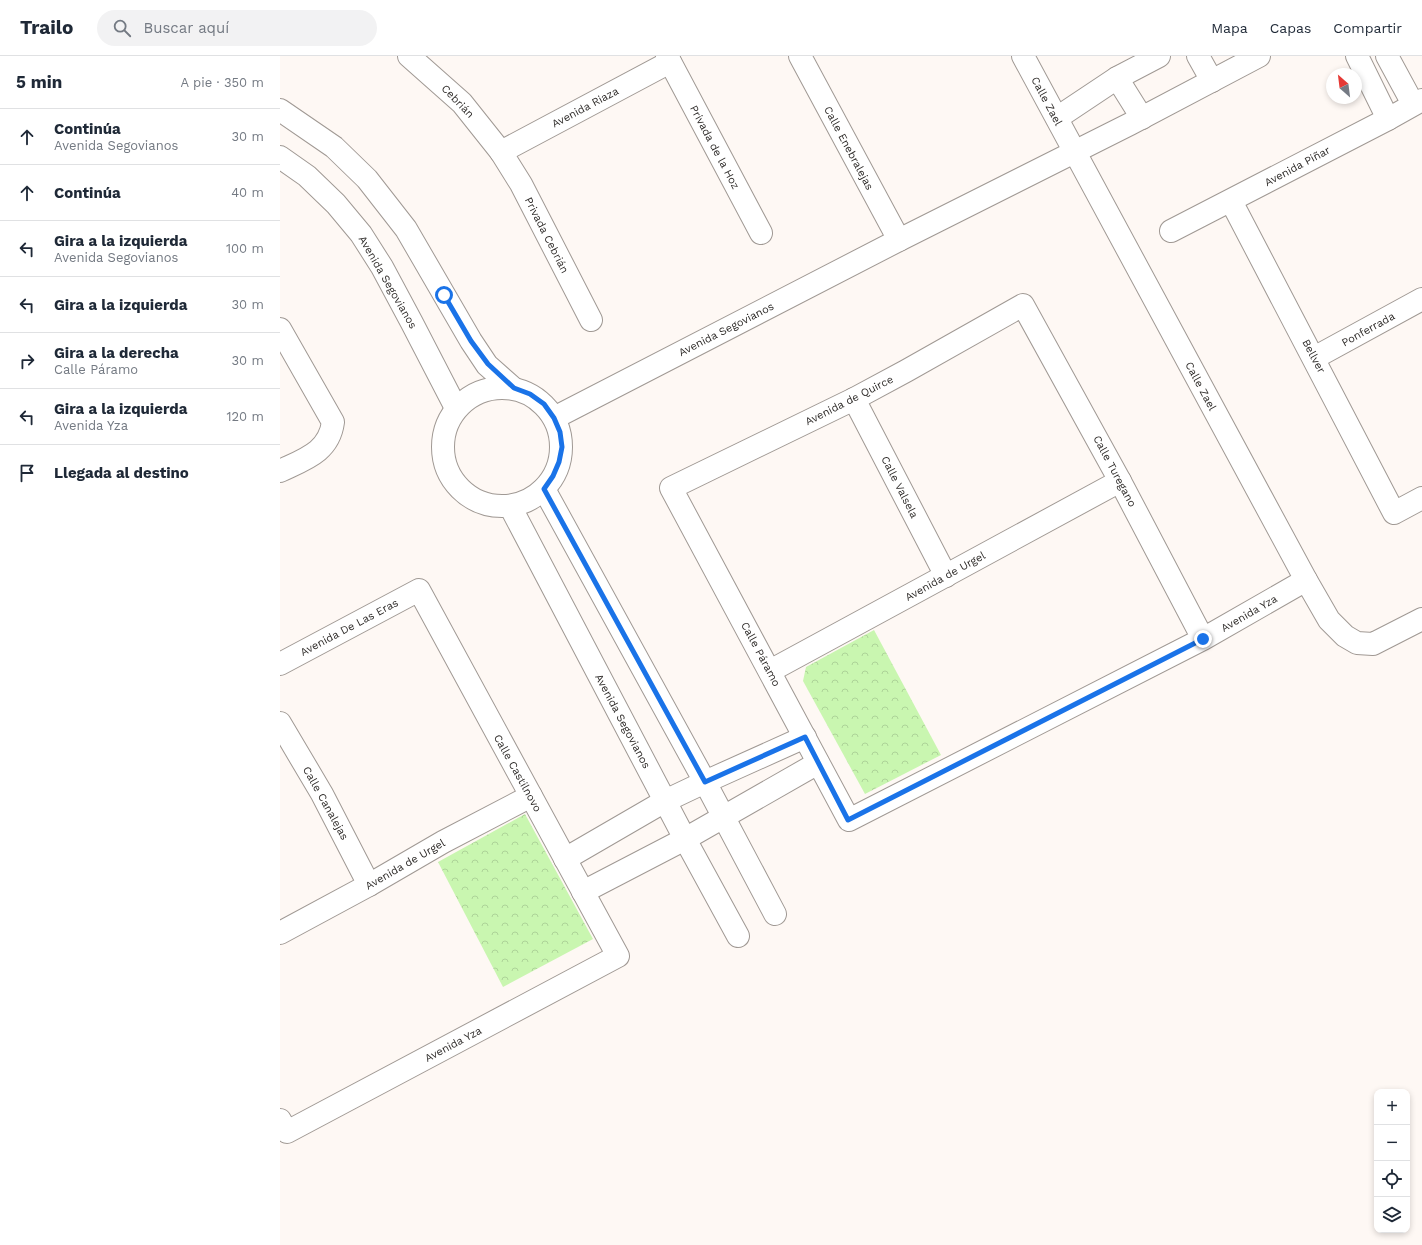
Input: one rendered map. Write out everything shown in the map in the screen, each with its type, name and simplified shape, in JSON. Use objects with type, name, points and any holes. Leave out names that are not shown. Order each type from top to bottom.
[{"type":"street","name":"Cebrián","points":[[409,56],[462,103],[501,152]]},
{"type":"street","name":"Calle Enebralejas","points":[[800,56],[899,240]]},
{"type":"street","name":"Calle Zael","points":[[1023,56],[1329,620],[1345,636],[1358,643],[1373,644],[1422,619]]},
{"type":"street","points":[[1057,118],[1117,78],[1159,56]]},
{"type":"street","points":[[1198,56],[1212,81]]},
{"type":"street","name":"Avenida Segovianos","points":[[554,418],[899,240],[1142,118],[1259,56]]},
{"type":"street","points":[[1357,56],[1388,119]]},
{"type":"street","points":[[1387,56],[1418,102]]},
{"type":"street","name":"Avenida Riaza","points":[[501,152],[668,59]]},
{"type":"street","name":"Privada de la Hoz","points":[[668,59],[761,233]]},
{"type":"street","points":[[1117,78],[1142,118]]},
{"type":"street","name":"Avenida Piñar","points":[[1171,231],[1418,102]]},
{"type":"street","points":[[280,110],[334,147],[367,179],[406,229],[471,341],[488,364],[514,388],[530,394],[544,404],[554,418],[560,432],[562,447],[559,462],[553,476],[544,489],[528,500],[510,506],[492,506],[475,500],[460,490],[449,475],[443,459],[442,441],[447,424],[456,408],[482,390],[514,388]]},
{"type":"street","name":"Privada Cebrián","points":[[501,152],[521,184],[591,320]]},
{"type":"street","name":"Avenida Segovianos","points":[[280,157],[307,176],[336,204],[361,234],[382,267],[456,408]]},
{"type":"street","name":"Bellver","points":[[1231,201],[1394,513],[1422,498]]},
{"type":"street","name":"Ponferrada","points":[[1314,358],[1422,299]]},
{"type":"street","name":"Avenida de Quirce","points":[[671,488],[854,399],[1023,305]]},
{"type":"street","name":"Calle Turegano","points":[[1023,305],[1120,480],[1203,639]]},
{"type":"street","points":[[280,329],[333,422],[331,433],[324,446],[312,456],[280,471]]},
{"type":"street","name":"Calle Valsela","points":[[854,399],[946,576]]},
{"type":"street","name":"Avenida de Urgel","points":[[770,672],[1120,480]]},
{"type":"street","name":"Calle Páramo","points":[[671,488],[848,820]]},
{"type":"street","points":[[544,489],[705,782],[775,914]]},
{"type":"street","name":"Avenida Segovianos","points":[[510,506],[738,936]]},
{"type":"street","name":"Avenida Yza","points":[[848,820],[1203,639],[1306,580]]},
{"type":"street","name":"Avenida De Las Eras","points":[[280,664],[419,590]]},
{"type":"street","name":"Calle Castilnovo","points":[[419,590],[618,956]]},
{"type":"street","name":"Calle Canalejas","points":[[280,723],[322,794],[369,885]]},
{"type":"street","points":[[565,859],[666,802],[705,782],[805,737]]},
{"type":"street","points":[[583,892],[685,838],[818,763]]},
{"type":"street","name":"Avenida de Urgel","points":[[280,933],[369,885],[443,842],[531,796]]},
{"type":"street","name":"Avenida Yza","points":[[284,1126],[618,956]]},
{"type":"green space","points":[[874,630],[941,755],[865,794],[803,681],[806,667]]},
{"type":"green space","points":[[525,814],[593,939],[503,987],[438,862]]},
{"type":"route","points":[[444,295],[471,341],[488,364],[514,388],[530,394],[544,404],[554,418],[560,432],[562,447],[559,462],[553,476],[544,489],[705,782],[805,737],[848,820],[1203,639]]}]
